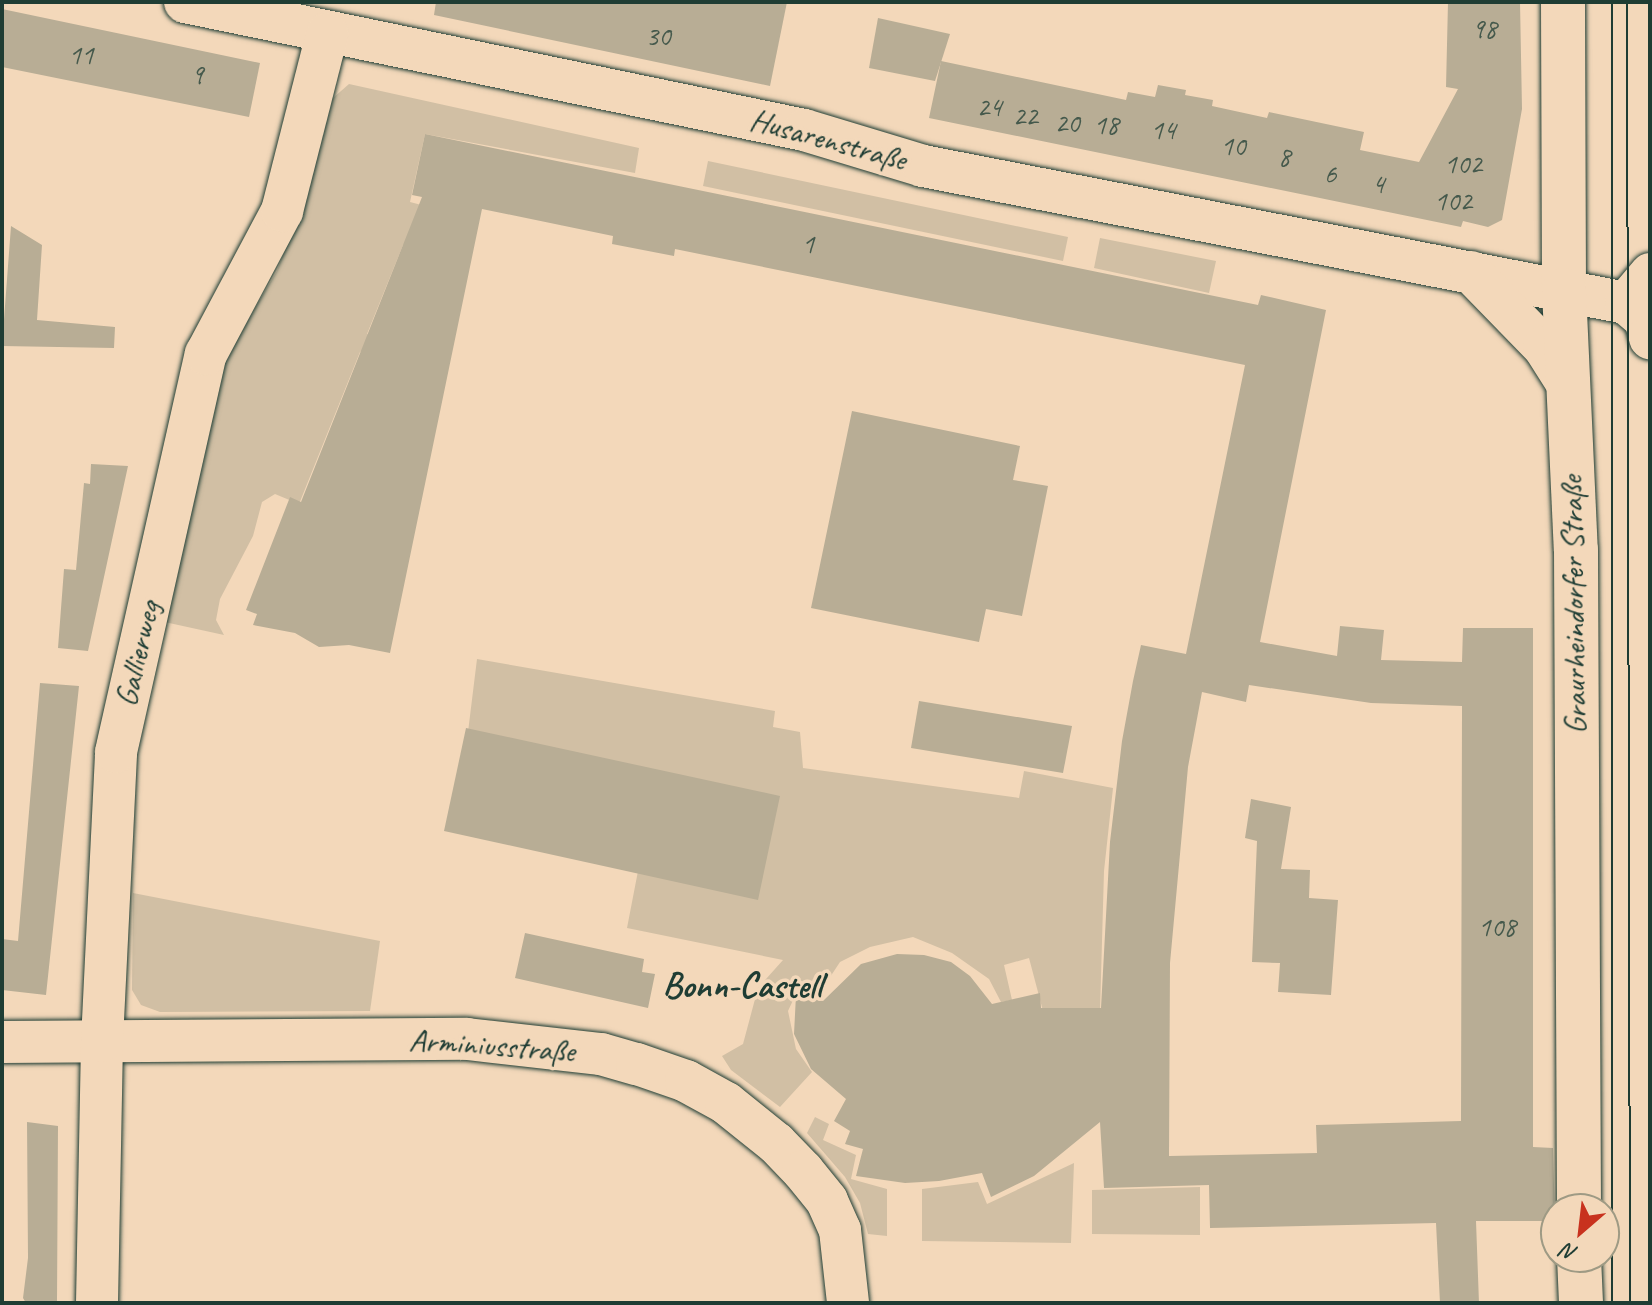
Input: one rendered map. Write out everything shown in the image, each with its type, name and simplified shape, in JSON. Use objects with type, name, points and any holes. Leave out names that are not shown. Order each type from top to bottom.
[{"type":"main road","name":"Graurheindorfer Straße","points":[[1563,2],[1564,290],[1576,550],[1579,1193]]},
{"type":"main road","points":[[1580,1273],[1581,1303]]},
{"type":"street","name":"Husarenstraße","points":[[185,2],[327,34],[412,46],[804,130],[923,166],[1564,290],[1638,288],[1650,338]]},
{"type":"street","name":"Gallierweg","points":[[97,1303],[102,1041],[116,752],[206,354],[282,211],[327,34]]},
{"type":"street","points":[[1471,272],[1544,347],[1568,385]]},
{"type":"street","name":"Arminiusstraße","points":[[2,1042],[467,1039],[601,1054],[686,1081],[750,1121],[803,1171],[827,1201],[840,1230],[848,1303]]},
{"type":"shaded area","points":[[349,84],[639,148],[635,173],[425,134],[410,202],[433,208],[403,245],[367,334],[380,340],[360,352],[299,504],[275,494],[262,502],[253,536],[220,599],[216,620],[224,635],[160,621],[226,357],[277,271],[313,174],[333,98]]},
{"type":"shaded area","points":[[708,161],[1068,237],[1063,261],[703,186]]},
{"type":"shaded area","points":[[1100,238],[1216,261],[1209,293],[1094,268]]},
{"type":"shaded area","points":[[477,659],[775,711],[773,727],[800,732],[803,768],[1019,798],[1024,771],[1113,788],[1104,871],[1100,1012],[1043,1011],[1029,958],[1004,965],[1012,1000],[1001,1002],[989,979],[952,953],[913,937],[870,947],[840,962],[815,1000],[795,996],[788,1011],[796,1049],[812,1072],[780,1107],[731,1070],[722,1056],[743,1044],[758,988],[783,960],[627,928],[638,871],[468,732]]},
{"type":"shaded area","points":[[133,893],[380,941],[370,1011],[160,1012],[141,1005],[132,990]]},
{"type":"shaded area","points":[[815,1117],[829,1124],[823,1140],[856,1155],[851,1179],[887,1189],[887,1236],[868,1234],[860,1203],[845,1177],[807,1133]]},
{"type":"shaded area","points":[[1074,1163],[1071,1243],[922,1241],[922,1189],[978,1182],[987,1204]]},
{"type":"shaded area","points":[[1200,1187],[1200,1235],[1092,1234],[1092,1190]]},
{"type":"building","points":[[436,2],[787,2],[770,86],[434,15]]},
{"type":"building","points":[[1448,2],[1520,2],[1522,109],[1502,220],[1488,227],[1463,221],[1461,227],[929,118],[941,61],[1126,100],[1128,92],[1155,97],[1158,85],[1186,90],[1185,95],[1213,100],[1212,106],[1267,118],[1269,112],[1364,132],[1360,150],[1419,162],[1458,89],[1446,87]]},
{"type":"building","points":[[2,9],[260,63],[249,117],[2,67]]},
{"type":"building","points":[[878,18],[950,34],[935,81],[869,68]]},
{"type":"building","points":[[425,134],[1258,305],[1261,295],[1326,310],[1260,642],[1337,656],[1340,626],[1384,630],[1381,660],[1462,662],[1463,628],[1533,628],[1533,1147],[1553,1148],[1554,1193],[1540,1193],[1540,1221],[1476,1221],[1479,1303],[1440,1303],[1436,1223],[1210,1228],[1209,1185],[1104,1188],[1100,1122],[1034,1176],[991,1197],[982,1173],[905,1183],[856,1176],[863,1149],[845,1144],[850,1131],[834,1121],[846,1099],[811,1069],[794,1034],[796,995],[823,1001],[861,964],[897,954],[924,955],[951,962],[970,976],[992,1004],[1040,993],[1041,1008],[1101,1008],[1110,842],[1122,741],[1141,645],[1186,654],[1245,365],[675,249],[674,256],[612,244],[613,236],[482,209],[390,653],[349,645],[319,647],[295,633],[253,625],[257,614],[246,610],[290,497],[301,502],[422,197],[412,195]],"holes":[[[1249,685],[1371,703],[1462,706],[1461,1121],[1316,1125],[1317,1153],[1169,1156],[1170,963],[1188,767],[1202,692],[1246,702]]]},
{"type":"building","points":[[11,226],[42,245],[37,320],[115,327],[114,348],[2,346]]},
{"type":"building","points":[[852,411],[1020,446],[1013,480],[1048,486],[1022,616],[986,609],[979,642],[811,608]]},
{"type":"building","points":[[91,464],[128,466],[88,651],[58,648],[64,569],[76,570],[84,483],[90,484]]},
{"type":"building","points":[[40,683],[79,686],[46,995],[2,990],[2,939],[18,941]]},
{"type":"building","points":[[919,701],[1072,726],[1063,773],[911,748]]},
{"type":"building","points":[[466,728],[780,796],[758,900],[444,831]]},
{"type":"building","points":[[1251,799],[1291,807],[1281,869],[1310,870],[1309,898],[1338,900],[1331,995],[1278,992],[1280,963],[1252,962],[1257,841],[1245,838]]},
{"type":"building","points":[[525,933],[644,959],[642,972],[655,974],[648,1008],[515,978]]},
{"type":"building","points":[[27,1122],[58,1126],[57,1303],[26,1303],[23,1298],[28,1258]]},
{"type":"tram line","points":[[1612,2],[1612,1303]]},
{"type":"tram line","points":[[1627,2],[1630,1303]]},
{"type":"district","name":"Bonn-Castell","points":[[742,986]]}]
